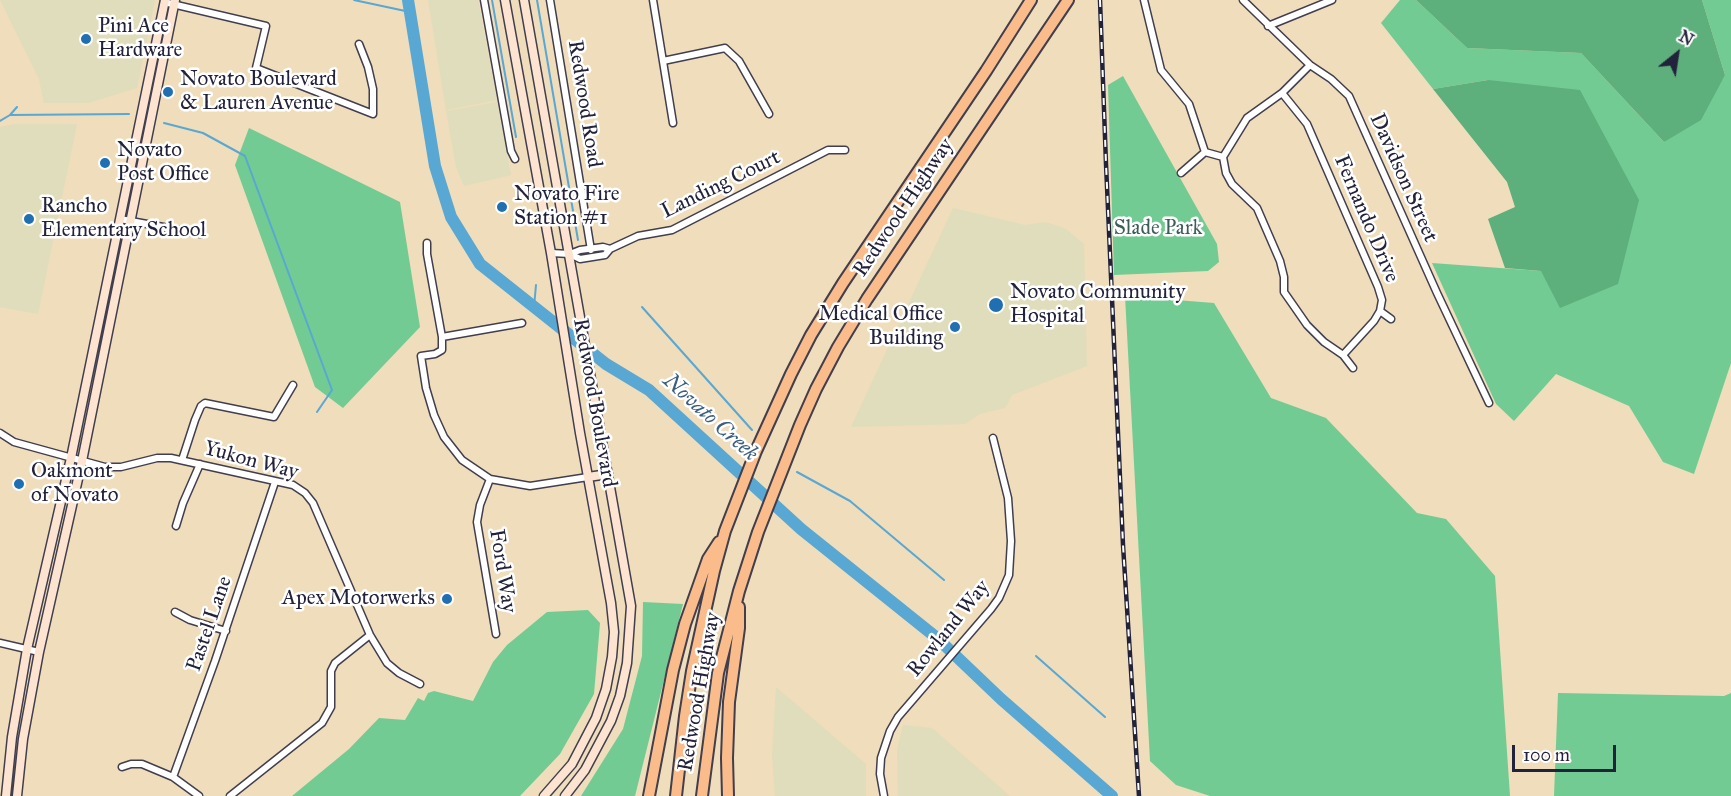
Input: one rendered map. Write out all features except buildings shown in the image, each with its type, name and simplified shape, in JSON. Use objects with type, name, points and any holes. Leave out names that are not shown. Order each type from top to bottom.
[{"type":"highway","name":"Redwood Highway","points":[[676,796],[683,727],[692,671],[714,571],[725,531],[756,451],[796,364],[843,283],[986,71],[1031,0]]},
{"type":"highway","name":"Redwood Highway","points":[[702,796],[718,673],[739,591],[758,532],[816,389],[867,299],[1068,0]]},
{"type":"highway","points":[[649,796],[673,670],[685,624],[708,559],[725,531]]},
{"type":"highway","points":[[728,796],[729,702],[739,628],[739,591]]},
{"type":"main road","name":"Redwood Boulevard","points":[[505,0],[551,253],[614,632],[606,689],[596,718],[572,764],[544,796]]},
{"type":"main road","name":"Redwood Boulevard","points":[[524,0],[631,606],[627,663],[620,696],[611,721],[585,770],[565,796]]},
{"type":"main road","points":[[6,796],[12,737],[27,649],[71,458],[164,1]]},
{"type":"main road","points":[[17,796],[23,739],[39,651],[81,461],[175,2]]},
{"type":"main road","points":[[588,477],[608,474]]},
{"type":"street","points":[[484,0],[511,151],[515,159]]},
{"type":"street","name":"Redwood Road","points":[[550,0],[591,250]]},
{"type":"street","points":[[653,0],[673,123]]},
{"type":"street","points":[[1144,0],[1161,70],[1189,104],[1205,152]]},
{"type":"street","name":"Davidson Street","points":[[1243,0],[1310,65],[1331,79],[1349,96],[1489,403]]},
{"type":"street","points":[[1268,26],[1332,0]]},
{"type":"street","points":[[164,1],[266,26],[256,68],[373,114],[373,89],[359,44]]},
{"type":"street","points":[[663,61],[725,48],[739,61],[770,114]]},
{"type":"street","points":[[1310,65],[1282,93],[1247,118],[1223,157],[1226,174],[1232,184],[1257,208],[1280,261],[1284,277],[1284,292],[1306,325],[1324,342],[1343,355],[1353,368]]},
{"type":"street","name":"Fernando Drive","points":[[1282,93],[1307,124],[1378,286],[1382,300],[1380,311],[1374,321],[1343,355]]},
{"type":"street","name":"Landing Court","points":[[551,253],[570,255],[580,259],[605,255],[610,249],[638,236],[672,230],[828,150],[845,150]]},
{"type":"street","points":[[1205,152],[1223,157]]},
{"type":"street","points":[[1181,172],[1205,152]]},
{"type":"street","points":[[120,219],[201,234]]},
{"type":"street","points":[[427,243],[442,337],[442,350],[435,354],[421,356],[426,388],[444,438],[462,460],[490,479],[530,486],[588,477]]},
{"type":"street","name":"Landing Court","points":[[570,255],[580,250],[603,247],[610,249]]},
{"type":"street","points":[[1380,311],[1391,319]]},
{"type":"street","points":[[442,337],[522,323]]},
{"type":"street","points":[[182,460],[195,420],[201,406],[205,403],[274,417],[293,385]]},
{"type":"street","name":"Yukon Way","points":[[0,433],[14,442],[105,467],[122,467],[157,458],[182,460],[293,485],[305,493],[313,503],[370,635],[387,663],[399,673],[420,684]]},
{"type":"street","name":"Rowland Way","points":[[884,796],[880,774],[881,758],[898,717],[980,623],[999,598],[1009,575],[1011,560],[1008,498],[993,438]]},
{"type":"street","points":[[176,526],[200,464]]},
{"type":"street","name":"Ford Way","points":[[490,479],[480,505],[477,522],[496,634]]},
{"type":"street","name":"Pastel Lane","points":[[173,777],[226,631],[275,482]]},
{"type":"street","points":[[175,612],[190,620],[226,631]]},
{"type":"street","points":[[230,796],[322,723],[331,707],[331,671],[335,663],[370,635]]},
{"type":"street","points":[[0,643],[39,651]]},
{"type":"street","points":[[122,767],[142,764],[173,777],[200,796]]},
{"type":"shaded area","points":[[0,0],[155,0],[137,88],[88,103],[44,103],[39,79]]},
{"type":"shaded area","points":[[428,0],[478,0],[497,100],[446,110]]},
{"type":"shaded area","points":[[497,102],[511,175],[464,186],[456,167],[446,111]]},
{"type":"shaded area","name":"Rancho Elementary School","points":[[15,124],[77,124],[38,314],[0,307],[0,127]]},
{"type":"shaded area","name":"Novato Community Hospital","points":[[953,208],[1025,225],[1046,222],[1066,229],[1084,244],[1087,366],[1012,395],[1005,408],[980,414],[965,424],[851,427]]},
{"type":"shaded area","points":[[776,687],[866,764],[866,796],[775,796],[772,755]]},
{"type":"shaded area","points":[[903,725],[932,728],[1010,796],[898,796],[897,750]]},
{"type":"green space","points":[[1400,0],[1416,0],[1467,48],[1581,53],[1664,142],[1725,75],[1702,0],[1731,0],[1731,363],[1694,474],[1663,462],[1629,406],[1556,374],[1514,421],[1496,404],[1432,263],[1541,271],[1488,80],[1433,89],[1381,23]]},
{"type":"green space","points":[[1416,0],[1702,0],[1725,75],[1701,120],[1664,142],[1581,53],[1467,48]]},
{"type":"green space","name":"Slade Park","points":[[1123,76],[1217,244],[1219,262],[1208,271],[1114,275],[1108,85]]},
{"type":"green space","points":[[1488,80],[1580,90],[1639,200],[1618,284],[1560,308],[1541,271],[1505,268],[1488,219],[1515,207],[1507,182],[1433,89]]},
{"type":"green space","points":[[249,128],[400,202],[420,327],[343,408],[315,387],[235,165]]},
{"type":"green space","points":[[1125,296],[1214,303],[1271,398],[1326,418],[1417,513],[1446,519],[1495,576],[1510,796],[1210,796],[1176,785],[1150,761]]},
{"type":"green space","points":[[643,602],[683,604],[635,796],[581,796],[623,729],[642,656]]},
{"type":"green space","points":[[588,610],[600,623],[594,694],[560,754],[520,796],[292,796],[349,749],[379,718],[405,720],[418,698],[424,701],[428,693],[434,691],[473,701],[493,662],[507,645],[547,612]]},
{"type":"green space","points":[[1558,693],[1724,696],[1731,693],[1731,796],[1554,796]]},
{"type":"waterway","points":[[354,0],[410,12]]},
{"type":"waterway","name":"Novato Creek","points":[[408,0],[435,166],[451,217],[480,264],[606,364],[649,390],[801,529],[937,638],[1001,699],[1112,796]]},
{"type":"waterway","points":[[492,0],[516,137]]},
{"type":"waterway","points":[[537,0],[578,240]]},
{"type":"waterway","points":[[0,121],[17,107]]},
{"type":"waterway","points":[[10,115],[129,114]]},
{"type":"waterway","points":[[164,123],[203,133],[245,156],[332,390],[317,412]]},
{"type":"waterway","points":[[534,307],[536,285]]},
{"type":"waterway","points":[[642,307],[752,430]]},
{"type":"waterway","points":[[797,472],[850,501],[944,580]]},
{"type":"waterway","points":[[1036,656],[1105,717]]},
{"type":"railway","points":[[1100,0],[1123,545],[1139,796]]},
{"type":"place","name":"Pini Ace Hardware","points":[[86,39]]},
{"type":"place","name":"Novato Boulevard & Lauren Avenue","points":[[168,92]]},
{"type":"place","name":"Novato Post Office","points":[[105,163]]},
{"type":"place","name":"Novato Fire Station #1","points":[[502,207]]},
{"type":"place","name":"Rancho Elementary School","points":[[29,219]]},
{"type":"place","name":"Novato Community Hospital","points":[[996,305]]},
{"type":"place","name":"Medical Office Building","points":[[955,327]]},
{"type":"place","name":"Oakmont of Novato","points":[[19,484]]},
{"type":"place","name":"Apex Motorwerks","points":[[447,599]]}]
